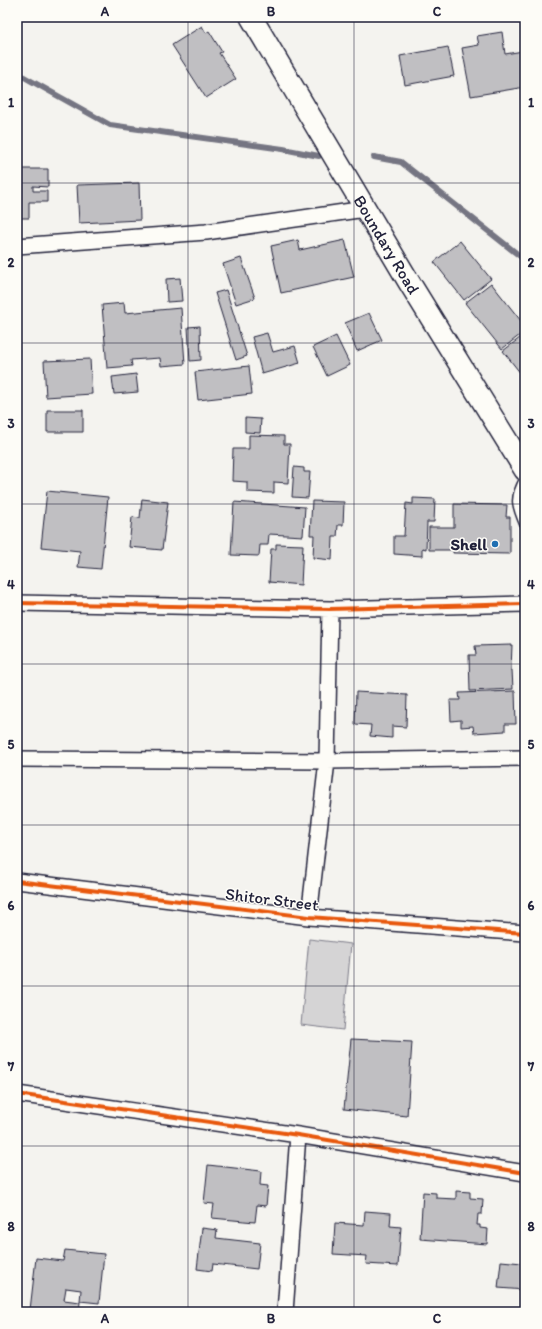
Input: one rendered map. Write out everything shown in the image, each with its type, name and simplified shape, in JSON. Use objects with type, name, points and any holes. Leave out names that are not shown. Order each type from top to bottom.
[{"type":"main road","name":"Boundary Road","points":[[250,17],[365,209],[525,470]]},
{"type":"street","points":[[17,246],[206,232],[365,209]]},
{"type":"street","points":[[17,604],[330,609],[525,604]]},
{"type":"street","points":[[309,917],[327,761],[330,609]]},
{"type":"street","points":[[17,759],[327,761],[525,758]]},
{"type":"street","name":"Shitor Street","points":[[17,881],[309,917],[525,933]]},
{"type":"street","points":[[17,1094],[298,1135],[525,1173]]},
{"type":"street","points":[[285,1312],[298,1135]]},
{"type":"lane","points":[[525,478],[517,491],[516,506],[525,526]]},
{"type":"shaded area","points":[[309,939],[351,944],[343,1030],[301,1025]]},
{"type":"building","points":[[202,26],[206,33],[209,31],[222,52],[219,53],[236,79],[206,98],[172,45]]},
{"type":"building","points":[[502,32],[505,54],[523,51],[525,87],[471,96],[462,48],[479,45],[477,36]]},
{"type":"building","points":[[448,47],[454,76],[405,85],[400,56]]},
{"type":"building","points":[[17,169],[48,169],[48,187],[33,186],[33,191],[47,191],[47,202],[29,202],[29,218],[17,218]]},
{"type":"building","points":[[139,183],[140,220],[79,223],[77,185]]},
{"type":"building","points":[[298,240],[300,250],[345,240],[354,277],[281,293],[271,246]]},
{"type":"building","points":[[460,241],[491,279],[464,300],[434,262]]},
{"type":"building","points":[[241,258],[255,298],[236,304],[223,264]]},
{"type":"building","points":[[180,278],[182,301],[167,302],[166,279]]},
{"type":"building","points":[[491,283],[525,326],[525,331],[502,349],[465,303]]},
{"type":"building","points":[[226,290],[247,356],[236,360],[215,293]]},
{"type":"building","points":[[124,303],[125,313],[181,308],[185,364],[161,366],[160,358],[131,360],[132,366],[107,368],[102,305]]},
{"type":"building","points":[[369,313],[382,340],[357,351],[345,323]]},
{"type":"building","points":[[200,326],[201,360],[190,361],[188,327]]},
{"type":"building","points":[[267,333],[273,352],[295,346],[300,363],[262,374],[252,337]]},
{"type":"building","points":[[525,334],[525,379],[503,351]]},
{"type":"building","points":[[336,336],[350,365],[327,376],[313,347]]},
{"type":"building","points":[[90,359],[92,394],[46,397],[44,361]]},
{"type":"building","points":[[249,366],[252,394],[198,400],[195,372]]},
{"type":"building","points":[[136,374],[138,392],[114,394],[112,377]]},
{"type":"building","points":[[47,410],[83,410],[83,432],[47,432]]},
{"type":"building","points":[[245,418],[261,419],[260,433],[245,432]]},
{"type":"building","points":[[249,435],[284,436],[284,444],[290,444],[288,483],[274,482],[274,493],[247,492],[247,482],[232,481],[233,449],[249,449]]},
{"type":"building","points":[[294,467],[304,468],[304,472],[310,472],[308,498],[292,497]]},
{"type":"building","points":[[47,491],[108,497],[101,569],[78,567],[80,551],[41,547]]},
{"type":"building","points":[[413,498],[435,499],[434,522],[427,522],[426,549],[422,548],[422,556],[394,554],[394,536],[404,536],[406,503],[413,504]]},
{"type":"building","points":[[142,499],[168,502],[162,550],[129,547],[132,517],[140,518]]},
{"type":"building","points":[[312,501],[344,502],[343,525],[338,525],[337,537],[333,537],[332,560],[313,558],[314,535],[310,535]]},
{"type":"building","points":[[234,502],[305,507],[303,536],[269,534],[268,545],[260,545],[259,556],[231,555]]},
{"type":"building","points":[[454,504],[507,505],[506,517],[510,517],[510,554],[453,553],[453,550],[429,550],[429,527],[454,527]]},
{"type":"building","points":[[276,544],[303,545],[301,585],[269,582],[271,549],[276,549]]},
{"type":"building","points":[[512,645],[511,670],[513,689],[470,691],[469,655],[476,655],[475,646]]},
{"type":"building","points":[[515,691],[516,724],[505,724],[505,731],[474,733],[473,726],[461,727],[461,720],[451,721],[450,700],[460,700],[459,693]]},
{"type":"building","points":[[356,692],[407,695],[406,727],[392,726],[392,738],[370,736],[371,725],[355,724]]},
{"type":"building","points":[[351,1039],[412,1042],[407,1116],[344,1109]]},
{"type":"building","points":[[208,1165],[261,1171],[260,1185],[268,1186],[266,1206],[257,1205],[255,1222],[212,1218],[214,1204],[204,1203]]},
{"type":"building","points":[[456,1191],[470,1192],[470,1198],[483,1199],[482,1214],[478,1214],[477,1225],[480,1225],[480,1228],[488,1229],[487,1244],[420,1239],[423,1192],[436,1193],[436,1198],[456,1199]]},
{"type":"building","points":[[365,1211],[391,1213],[390,1226],[401,1227],[398,1266],[366,1264],[367,1256],[333,1254],[335,1223],[364,1225]]},
{"type":"building","points":[[202,1228],[217,1230],[216,1238],[260,1243],[257,1269],[213,1264],[212,1271],[197,1269]]},
{"type":"building","points":[[65,1250],[104,1254],[99,1303],[80,1301],[81,1290],[66,1288],[64,1300],[80,1302],[79,1312],[30,1310],[36,1258],[63,1261]]},
{"type":"building","points":[[523,1256],[525,1256],[525,1290],[498,1288],[501,1261],[522,1263]]},
{"type":"waterway","points":[[17,73],[110,125],[283,149],[319,156]]},
{"type":"waterway","points":[[374,157],[401,162],[525,260]]},
{"type":"cycle path","points":[[17,603],[330,609],[525,604]]},
{"type":"cycle path","points":[[17,881],[309,917],[525,933]]},
{"type":"cycle path","points":[[17,1094],[298,1135],[525,1173]]},
{"type":"place","name":"Shell","points":[[495,544]]}]
